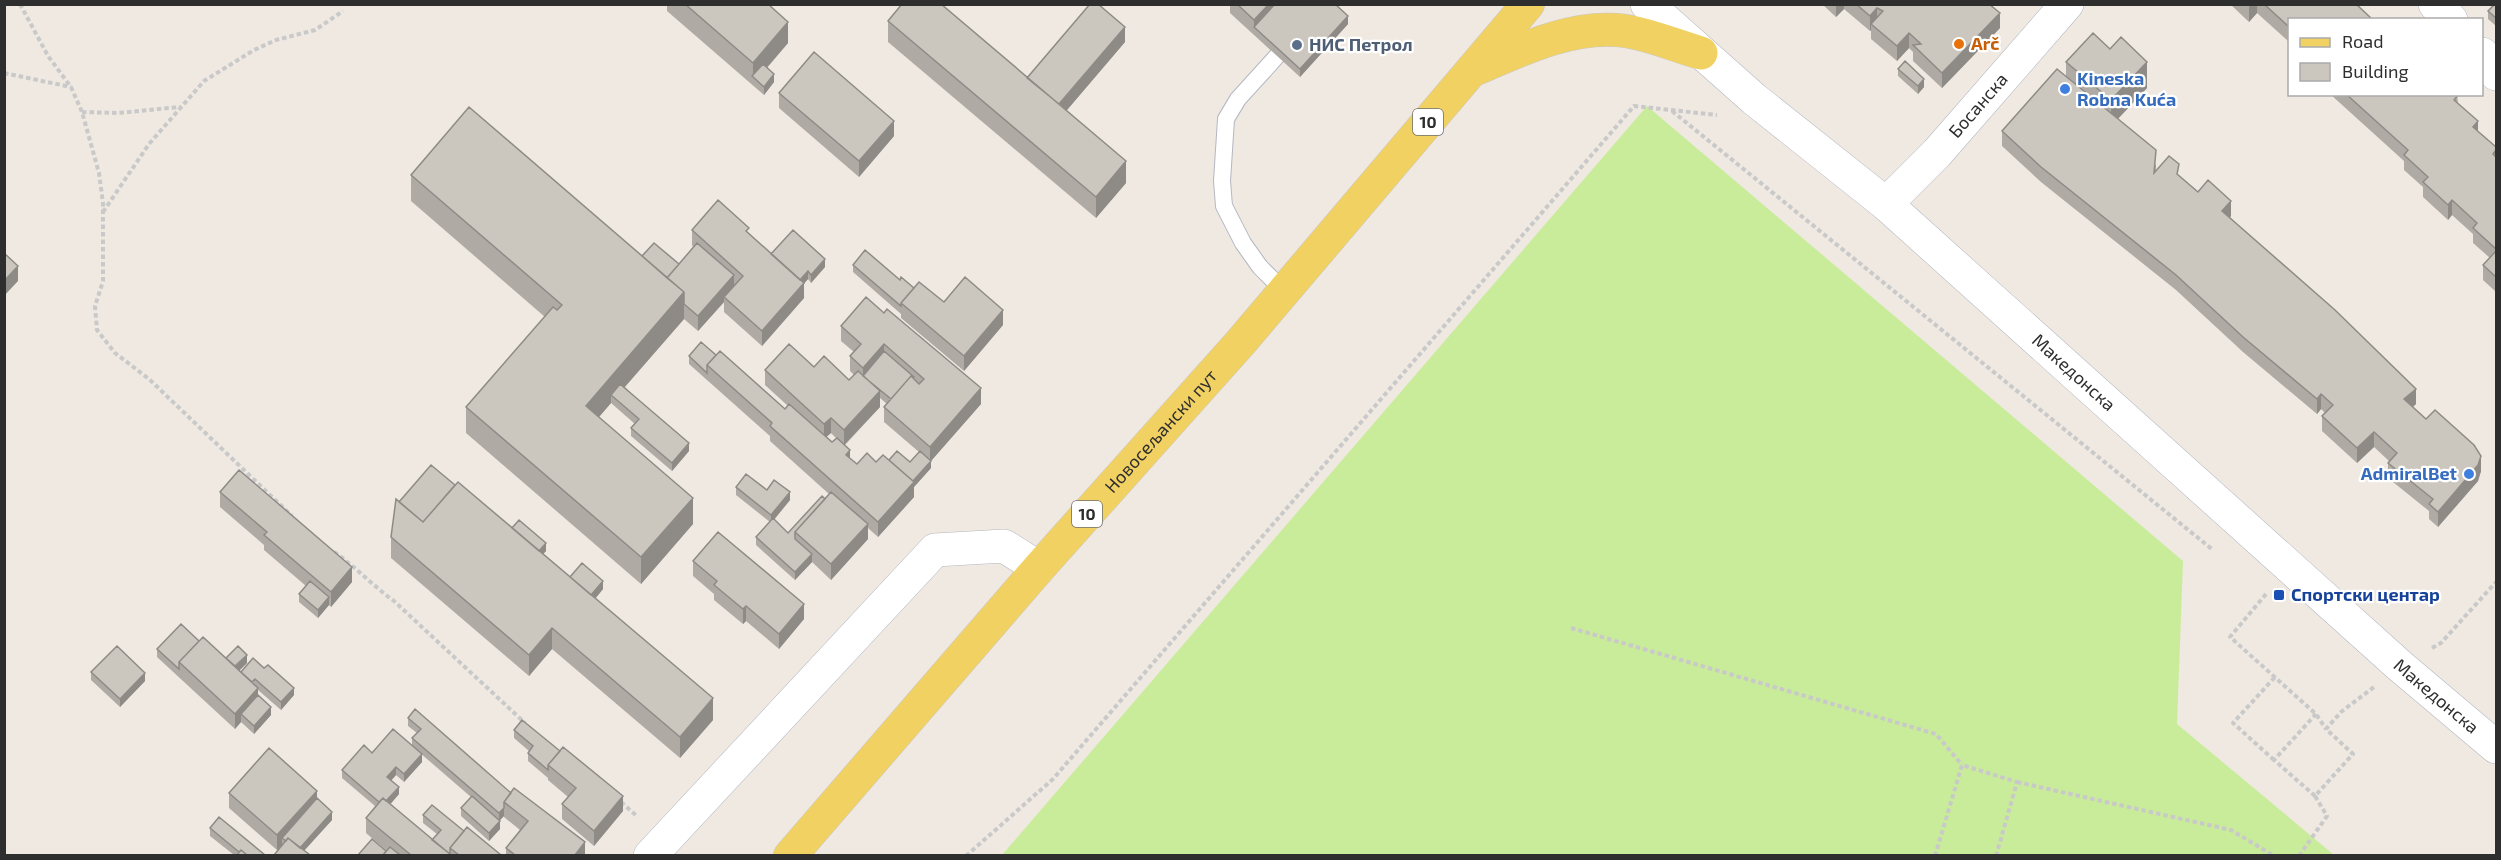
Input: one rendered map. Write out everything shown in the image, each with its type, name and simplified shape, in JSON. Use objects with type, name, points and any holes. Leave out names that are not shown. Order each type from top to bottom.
[{"type":"main road","name":"Новосељански пут","points":[[790,855],[1284,291],[1528,4]]},
{"type":"main road","points":[[1471,72],[1552,38],[1587,30],[1617,30],[1701,53]]},
{"type":"street","name":"Македонска","points":[[1647,4],[1754,99],[1886,204],[2400,666],[2496,747]]},
{"type":"street","name":"Босанска","points":[[1886,204],[1936,153],[2067,4]]},
{"type":"street","points":[[2435,4],[2449,18]]},
{"type":"street","points":[[2483,57],[2496,74]]},
{"type":"street","points":[[658,847],[935,550],[1005,546],[1039,568]]},
{"type":"lane","points":[[1277,56],[1238,99],[1226,119],[1222,181],[1224,206],[1243,243],[1260,267],[1284,291]]},
{"type":"path","points":[[20,4],[48,56],[71,87],[82,112],[99,173],[103,213],[103,281],[95,306],[97,330],[115,353],[149,379],[294,518]]},
{"type":"path","points":[[103,213],[149,144],[204,81],[254,50],[276,40],[315,30],[343,11]]},
{"type":"path","points":[[4,72],[71,87]]},
{"type":"path","points":[[966,855],[1053,779],[1634,106],[1740,118],[1754,99]]},
{"type":"path","points":[[82,112],[118,113],[181,107]]},
{"type":"path","points":[[1671,110],[2222,556]]},
{"type":"path","points":[[327,547],[358,569],[374,587],[394,601],[529,727]]},
{"type":"path","points":[[2326,729],[2341,712],[2400,666],[2440,643],[2496,582]]},
{"type":"path","points":[[2258,585],[2268,592],[2230,637],[2316,714],[2326,729],[2353,754],[2315,796]]},
{"type":"path","points":[[1571,628],[1936,734],[1962,765],[2017,782],[2231,830],[2274,855]]},
{"type":"path","points":[[2275,677],[2233,723],[2315,796],[2327,816],[2299,855]]},
{"type":"path","points":[[2274,760],[2316,714]]},
{"type":"path","points":[[1935,855],[1962,765]]},
{"type":"path","points":[[1996,855],[2017,782]]},
{"type":"path","points":[[612,795],[658,847]]},
{"type":"green space","points":[[1647,106],[2183,561],[2177,724],[2334,855],[1002,855]]},
{"type":"building","points":[[685,4],[768,4],[788,22],[753,63]]},
{"type":"building","points":[[902,4],[941,4],[1126,161],[1096,197],[888,21]]},
{"type":"building","points":[[1090,4],[1098,4],[1125,27],[1059,104],[1027,78]]},
{"type":"building","points":[[1237,4],[1269,4],[1254,20]]},
{"type":"building","name":"НИС Петрол","points":[[1275,4],[1335,4],[1348,16],[1300,69],[1254,27]]},
{"type":"building","points":[[1856,4],[1989,4],[2000,13],[1942,73],[1913,45],[1921,44],[1909,33],[1897,46],[1871,24],[1883,11],[1877,8],[1870,16]]},
{"type":"building","points":[[2264,4],[2356,4],[2371,18],[2288,18],[2288,26]]},
{"type":"building","points":[[2496,4],[2496,18],[2488,11]]},
{"type":"building","points":[[2093,33],[2110,49],[2121,37],[2147,62],[2111,100],[2066,62]]},
{"type":"building","points":[[814,52],[894,121],[859,161],[779,93]]},
{"type":"building","points":[[1905,61],[1924,79],[1918,86],[1898,69]]},
{"type":"building","points":[[763,64],[774,74],[764,87],[752,76]]},
{"type":"building","points":[[2057,69],[2156,150],[2154,173],[2169,156],[2179,164],[2177,174],[2198,192],[2208,180],[2231,201],[2222,211],[2335,310],[2416,389],[2404,399],[2426,419],[2435,410],[2474,445],[2481,456],[2478,465],[2438,512],[2429,504],[2433,499],[2388,463],[2397,453],[2374,432],[2357,448],[2322,416],[2333,405],[2321,394],[2317,399],[2243,337],[2176,275],[2041,167],[2002,131]]},
{"type":"building","points":[[2348,96],[2457,96],[2454,100],[2478,121],[2473,127],[2496,147],[2493,154],[2496,157],[2496,249],[2473,228],[2477,223],[2452,200],[2448,205],[2423,182],[2428,177],[2404,155],[2408,150]]},
{"type":"building","points":[[469,107],[684,292],[586,406],[693,498],[641,557],[466,407],[553,307],[557,310],[562,305],[411,175]]},
{"type":"building","points":[[718,200],[749,228],[746,231],[804,283],[762,331],[724,297],[743,276],[692,230]]},
{"type":"building","points":[[793,230],[825,259],[811,275],[808,271],[800,280],[771,254]]},
{"type":"building","points":[[654,243],[679,264],[667,278],[642,256]]},
{"type":"building","points":[[697,243],[734,275],[698,316],[684,304],[684,292],[667,278]]},
{"type":"building","points":[[865,250],[900,280],[901,277],[914,288],[901,306],[853,265]]},
{"type":"building","points":[[2496,251],[2496,277],[2483,265]]},
{"type":"building","points":[[4,253],[18,266],[4,281]]},
{"type":"building","points":[[965,277],[1003,310],[964,356],[901,303],[919,282],[944,302]]},
{"type":"building","points":[[866,297],[884,313],[887,309],[981,388],[930,447],[884,407],[911,376],[919,384],[924,379],[884,344],[863,368],[850,356],[861,344],[841,326]]},
{"type":"building","points":[[701,342],[716,355],[707,365],[707,373],[689,356]]},
{"type":"building","points":[[789,344],[814,367],[824,356],[849,380],[858,371],[880,391],[844,430],[831,418],[824,424],[765,370]]},
{"type":"building","points":[[720,351],[785,409],[789,404],[832,442],[837,438],[850,450],[846,455],[857,464],[867,453],[876,462],[883,455],[914,482],[878,522],[770,426],[772,423],[707,365]]},
{"type":"building","points":[[884,351],[914,377],[911,376],[891,399],[863,376]]},
{"type":"building","points":[[620,384],[689,443],[672,463],[631,428],[639,419],[611,395]]},
{"type":"building","points":[[897,451],[910,462],[920,451],[931,461],[913,481],[889,460]]},
{"type":"building","points":[[431,465],[455,485],[423,522],[399,502]]},
{"type":"building","points":[[239,470],[352,567],[331,592],[264,535],[267,532],[220,492]]},
{"type":"building","points":[[746,474],[767,490],[774,480],[790,492],[771,515],[736,487]]},
{"type":"building","points":[[458,482],[713,698],[680,737],[552,628],[529,655],[391,537],[396,499],[423,522]]},
{"type":"building","points":[[831,492],[868,524],[831,564],[795,532]]},
{"type":"building","points":[[822,496],[825,499],[795,532],[795,539],[812,554],[795,572],[756,537],[773,518],[788,533]]},
{"type":"building","points":[[519,520],[546,543],[539,551],[512,528]]},
{"type":"building","points":[[718,532],[804,604],[779,634],[746,606],[743,609],[714,585],[717,581],[693,561]]},
{"type":"building","points":[[582,563],[603,581],[591,595],[570,577]]},
{"type":"building","points":[[310,581],[329,597],[318,610],[299,594]]},
{"type":"building","points":[[181,624],[199,641],[179,662],[179,669],[157,649]]},
{"type":"building","points":[[203,637],[258,688],[235,714],[179,662]]},
{"type":"building","points":[[117,646],[145,673],[120,699],[91,672]]},
{"type":"building","points":[[238,646],[247,655],[235,666],[226,658]]},
{"type":"building","points":[[253,658],[264,668],[268,665],[294,688],[281,702],[255,679],[252,682],[241,672]]},
{"type":"building","points":[[258,695],[271,707],[254,726],[241,714]]},
{"type":"building","points":[[415,709],[511,793],[499,813],[412,738],[421,729],[408,718]]},
{"type":"building","points":[[522,720],[560,751],[548,765],[548,770],[528,753],[533,746],[514,730]]},
{"type":"building","points":[[393,729],[422,754],[404,774],[396,767],[387,777],[399,787],[386,801],[383,798],[379,802],[342,770],[364,745],[372,753]]},
{"type":"building","points":[[563,747],[623,796],[594,831],[562,804],[576,788],[548,765]]},
{"type":"building","points":[[269,748],[317,791],[277,835],[229,793]]},
{"type":"building","points":[[514,788],[585,842],[575,855],[515,855],[506,848],[528,821],[504,802]]},
{"type":"building","points":[[472,796],[500,821],[489,833],[461,808]]},
{"type":"building","points":[[317,798],[332,812],[300,848],[288,838],[286,841],[282,838]]},
{"type":"building","points":[[383,798],[451,855],[411,855],[366,818]]},
{"type":"building","points":[[432,805],[464,831],[450,848],[450,854],[432,840],[441,830],[423,815]]},
{"type":"building","points":[[219,817],[265,855],[247,855],[241,850],[239,852],[210,828]]},
{"type":"building","points":[[467,827],[501,855],[459,855],[450,848]]},
{"type":"building","points":[[288,838],[310,855],[274,855]]},
{"type":"building","points":[[372,839],[386,851],[383,855],[358,855]]},
{"type":"building","points":[[390,847],[400,855],[383,855]]},
{"type":"building","points":[[241,850],[247,855],[237,855]]},
{"type":"place","name":"Arč","points":[[1959,44]]},
{"type":"place","name":"НИС Петрол","points":[[1297,45]]},
{"type":"place","name":"Kineska Robna Kuća","points":[[2065,89]]},
{"type":"place","name":"AdmiralBet","points":[[2469,474]]},
{"type":"place","name":"Спортски центар","points":[[2279,595]]}]
